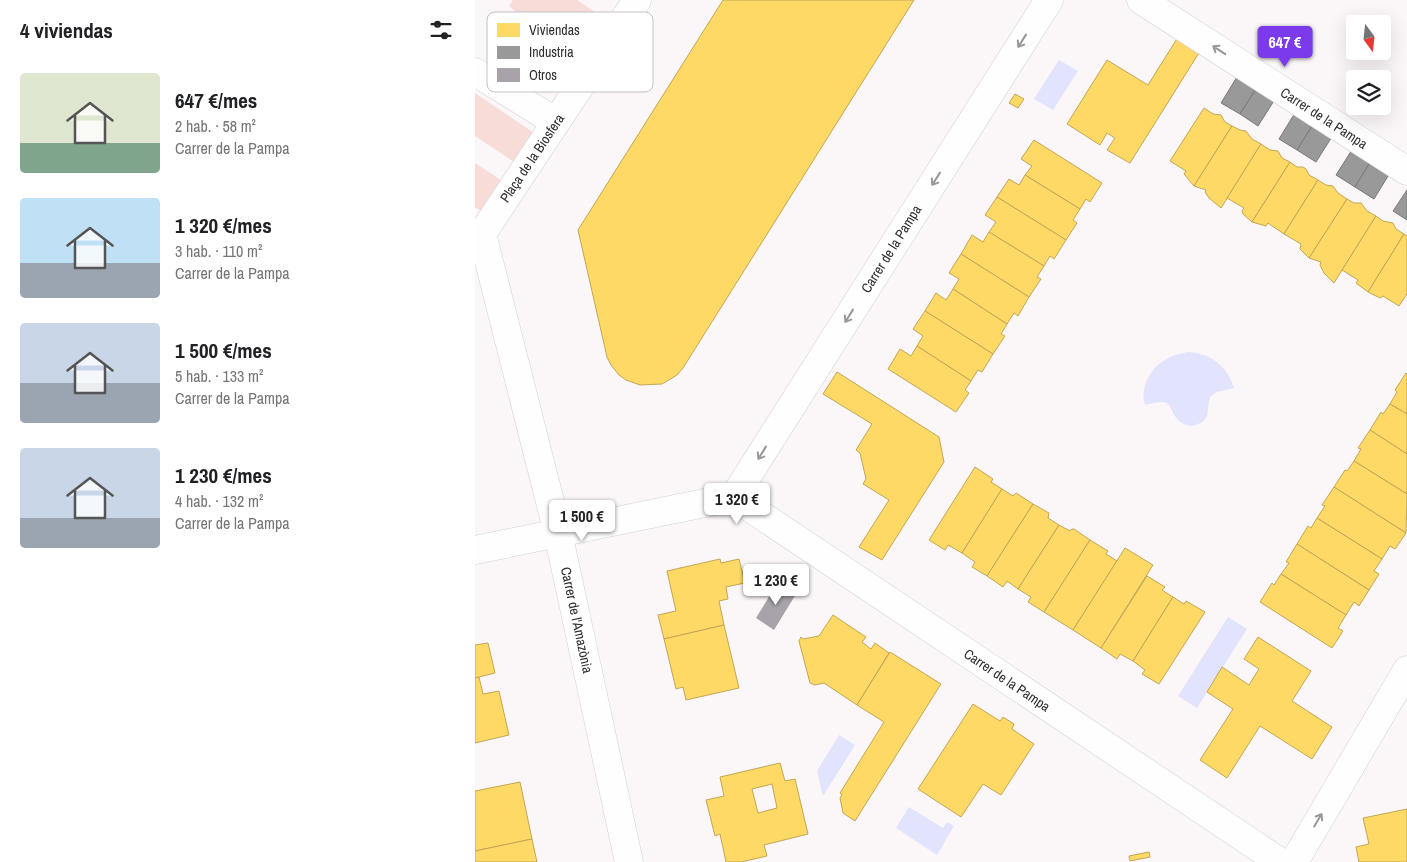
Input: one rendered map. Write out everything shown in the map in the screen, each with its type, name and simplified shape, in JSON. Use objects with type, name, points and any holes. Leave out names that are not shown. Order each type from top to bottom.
[{"type":"street","name":"Plaça de la Biosfera","points":[[629,12],[637,0]]},
{"type":"street","name":"Carrer de la Pampa","points":[[1049,0],[734,497],[1280,862]]},
{"type":"street","name":"Carrer de la Pampa","points":[[1141,0],[1407,171]]},
{"type":"street","points":[[475,72],[487,79]]},
{"type":"street","points":[[507,92],[556,122]]},
{"type":"street","name":"Plaça de la Biosfera","points":[[479,232],[576,92]]},
{"type":"street","name":"Carrer de l'Amazònia","points":[[479,232],[558,532],[629,862]]},
{"type":"street","points":[[475,550],[734,497]]},
{"type":"street","points":[[1294,862],[1407,670]]},
{"type":"shaded area","points":[[513,0],[577,0],[595,12],[514,12],[509,6]]},
{"type":"shaded area","points":[[475,93],[537,135],[517,164],[475,136]]},
{"type":"shaded area","points":[[475,163],[507,184],[487,215],[475,207]]},
{"type":"water","points":[[1059,60],[1078,71],[1053,110],[1034,99]]},
{"type":"water","points":[[1188,352],[1204,355],[1217,362],[1228,374],[1234,388],[1217,392],[1210,397],[1207,416],[1203,422],[1192,426],[1179,421],[1166,403],[1160,402],[1145,405],[1144,398],[1145,385],[1156,367],[1167,358]]},
{"type":"water","points":[[1228,617],[1247,629],[1197,708],[1178,696]]},
{"type":"water","points":[[839,735],[855,745],[823,796],[817,771]]},
{"type":"water","points":[[909,807],[943,828],[947,822],[954,826],[937,855],[896,828]]},
{"type":"building: Viviendas","points":[[723,0],[914,0],[683,368],[677,375],[662,384],[640,385],[626,380],[619,375],[607,357],[578,230]]},
{"type":"building: Viviendas","points":[[1180,34],[1202,48],[1130,163],[1107,150],[1115,138],[1107,133],[1100,145],[1067,124],[1107,60],[1148,85]]},
{"type":"building: Viviendas","points":[[1015,94],[1024,99],[1018,108],[1009,103]]},
{"type":"building: Viviendas","points":[[1204,108],[1213,114],[1221,115],[1225,122],[1232,126],[1194,186],[1184,174],[1186,171],[1170,161]]},
{"type":"building: Viviendas","points":[[1232,126],[1246,131],[1252,139],[1261,144],[1221,208],[1209,198],[1205,192],[1206,190],[1194,186]]},
{"type":"building: Viviendas","points":[[1034,140],[1102,183],[1090,202],[1086,199],[1080,209],[1025,175],[1032,166],[1021,159]]},
{"type":"building: Viviendas","points":[[1261,144],[1270,150],[1278,151],[1282,158],[1290,162],[1252,222],[1243,214],[1244,208],[1227,198]]},
{"type":"building: Viviendas","points":[[1290,162],[1297,167],[1303,167],[1309,175],[1318,180],[1284,234],[1268,223],[1266,226],[1252,222]]},
{"type":"building: Viviendas","points":[[1025,175],[1080,209],[1073,220],[1077,223],[1066,240],[997,197],[1009,179],[1019,185]]},
{"type":"building: Viviendas","points":[[1318,180],[1326,185],[1333,186],[1338,193],[1347,199],[1309,258],[1300,249],[1301,244],[1284,234]]},
{"type":"building: Viviendas","points":[[997,197],[1066,240],[1054,259],[1050,256],[1044,266],[989,232],[996,222],[985,215]]},
{"type":"building: Viviendas","points":[[1347,199],[1354,203],[1361,203],[1367,211],[1376,216],[1334,283],[1324,273],[1320,265],[1321,262],[1309,258]]},
{"type":"building: Viviendas","points":[[1376,216],[1383,221],[1393,223],[1396,229],[1404,234],[1368,292],[1356,283],[1358,280],[1342,270]]},
{"type":"building: Viviendas","points":[[989,232],[1044,266],[1037,277],[1041,279],[1029,297],[961,254],[972,235],[983,242]]},
{"type":"building: Viviendas","points":[[1404,234],[1407,236],[1407,294],[1399,306],[1383,296],[1380,298],[1368,292]]},
{"type":"building: Viviendas","points":[[961,254],[1029,297],[1018,316],[1014,313],[1007,324],[953,289],[959,279],[949,273]]},
{"type":"building: Viviendas","points":[[953,289],[1007,324],[1001,334],[1005,336],[993,354],[925,311],[936,293],[946,300]]},
{"type":"building: Viviendas","points":[[925,311],[993,354],[982,372],[978,370],[971,381],[917,346],[923,336],[913,329]]},
{"type":"building: Viviendas","points":[[917,346],[971,381],[965,390],[969,393],[956,412],[888,369],[900,349],[911,356]]},
{"type":"building: Viviendas","points":[[837,372],[939,437],[944,462],[882,560],[859,547],[889,500],[863,484],[866,479],[860,453],[856,450],[872,424],[823,394]]},
{"type":"building: Viviendas","points":[[1406,373],[1407,414],[1390,404],[1397,392],[1395,390]]},
{"type":"building: Viviendas","points":[[1390,404],[1407,414],[1407,454],[1370,430],[1381,412],[1383,414]]},
{"type":"building: Viviendas","points":[[1370,430],[1407,454],[1407,494],[1354,461],[1361,449],[1358,448]]},
{"type":"building: Viviendas","points":[[1354,461],[1407,494],[1406,533],[1334,487],[1345,470],[1347,471]]},
{"type":"building: Viviendas","points":[[975,467],[993,479],[991,482],[1002,489],[962,553],[948,545],[945,550],[929,540]]},
{"type":"building: Viviendas","points":[[1334,487],[1406,533],[1395,549],[1390,546],[1382,559],[1317,518],[1325,506],[1322,505]]},
{"type":"building: Viviendas","points":[[1002,489],[1013,496],[1016,493],[1033,504],[987,576],[972,567],[975,562],[962,553]]},
{"type":"building: Viviendas","points":[[1033,504],[1049,513],[1048,518],[1059,525],[1018,589],[1007,581],[1003,587],[987,576]]},
{"type":"building: Viviendas","points":[[1317,518],[1382,559],[1374,571],[1379,574],[1369,590],[1297,544],[1308,526],[1311,528]]},
{"type":"building: Viviendas","points":[[1059,525],[1070,531],[1074,529],[1090,540],[1044,612],[1028,602],[1031,597],[1018,589]]},
{"type":"building: Viviendas","points":[[1090,540],[1108,551],[1106,554],[1117,561],[1073,630],[1044,612]]},
{"type":"building: Viviendas","points":[[1297,544],[1369,590],[1359,606],[1354,602],[1346,615],[1281,574],[1289,563],[1286,562]]},
{"type":"building: Viviendas","points":[[1125,548],[1153,565],[1101,648],[1073,630]]},
{"type":"building: Viviendas","points":[[720,559],[721,563],[739,559],[745,583],[726,587],[728,599],[719,601],[724,625],[664,639],[658,615],[676,611],[667,571]]},
{"type":"building: Viviendas","points":[[1281,574],[1346,615],[1338,628],[1343,631],[1332,648],[1260,602],[1272,583],[1274,585]]},
{"type":"building: Viviendas","points":[[1147,576],[1165,587],[1162,590],[1173,597],[1133,661],[1120,654],[1117,659],[1101,648]]},
{"type":"building: Viviendas","points":[[1173,597],[1184,604],[1186,601],[1205,612],[1159,684],[1142,674],[1145,670],[1133,661]]},
{"type":"building: Viviendas","points":[[833,615],[866,637],[862,642],[871,649],[875,643],[889,653],[857,705],[824,683],[815,685],[810,683],[799,641],[801,637],[803,639],[819,636]]},
{"type":"building: Viviendas","points":[[724,625],[739,688],[686,700],[683,687],[676,689],[664,639]]},
{"type":"building: Viviendas","points":[[1258,637],[1311,671],[1292,701],[1332,727],[1312,759],[1260,726],[1227,778],[1200,760],[1233,709],[1207,692],[1222,667],[1249,685],[1259,669],[1244,659]]},
{"type":"building: Viviendas","points":[[488,643],[495,673],[475,678],[475,645]]},
{"type":"building: Viviendas","points":[[890,652],[941,684],[855,821],[843,813],[840,798],[842,795],[840,793],[884,722],[857,705]]},
{"type":"building: Viviendas","points":[[479,677],[483,694],[499,691],[509,735],[475,743],[475,678]]},
{"type":"building: Viviendas","points":[[973,704],[1000,721],[1003,717],[1014,724],[1012,729],[1034,744],[1001,795],[983,784],[961,817],[918,789]]},
{"type":"building: Viviendas","points":[[780,763],[785,781],[795,779],[808,834],[764,845],[767,856],[741,862],[726,862],[720,834],[715,836],[706,800],[724,796],[720,777]],"holes":[[[772,784],[777,808],[758,813],[752,789]]]},
{"type":"building: Viviendas","points":[[520,782],[532,839],[475,851],[475,791]]},
{"type":"building: Viviendas","points":[[1407,809],[1407,862],[1359,862],[1356,847],[1369,844],[1363,818]]},
{"type":"building: Viviendas","points":[[532,839],[537,862],[475,862],[475,851]]},
{"type":"building: Viviendas","points":[[1149,852],[1150,857],[1130,861],[1129,856]]},
{"type":"building: Industria","points":[[1240,72],[1259,84],[1240,114],[1221,103]]},
{"type":"building: Industria","points":[[1259,84],[1277,96],[1258,126],[1240,114]]},
{"type":"building: Industria","points":[[1298,108],[1316,120],[1297,150],[1279,139]]},
{"type":"building: Industria","points":[[1316,120],[1335,132],[1316,162],[1297,150]]},
{"type":"building: Industria","points":[[1355,145],[1374,156],[1355,187],[1336,175]]},
{"type":"building: Industria","points":[[1374,156],[1393,168],[1374,199],[1355,187]]},
{"type":"building: Industria","points":[[1407,190],[1407,220],[1393,211]]},
{"type":"building: Otros","points":[[778,582],[796,594],[774,630],[756,618]]}]
